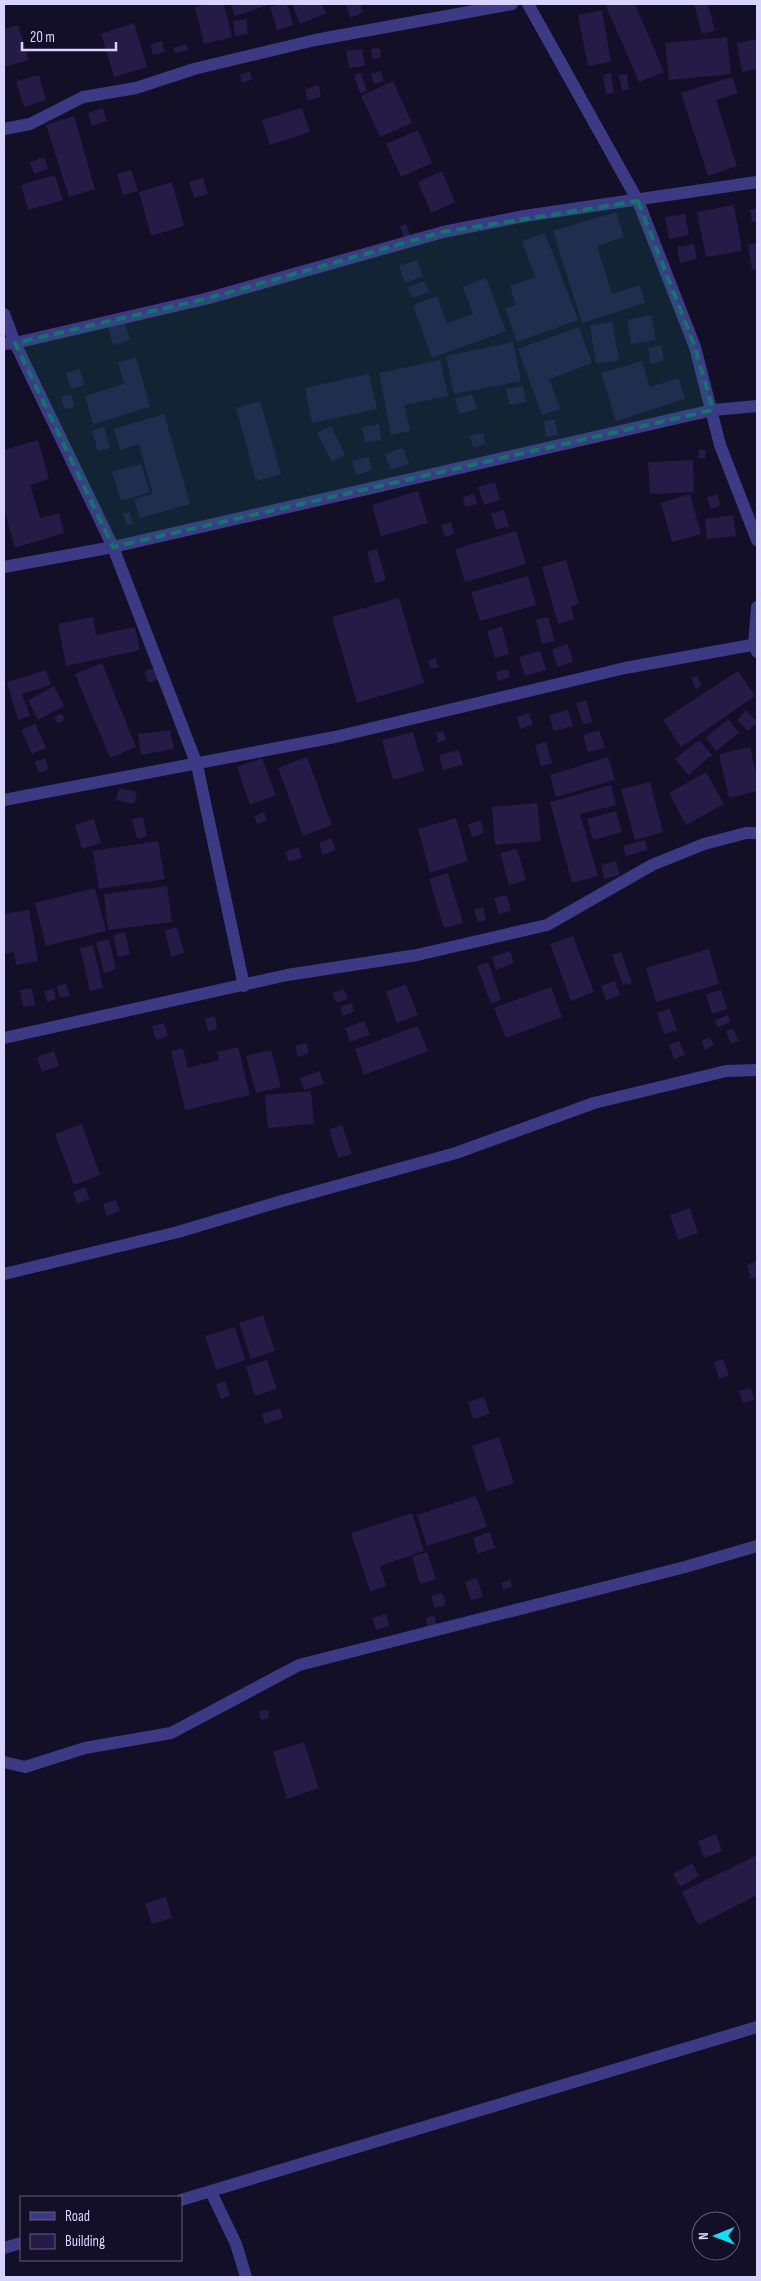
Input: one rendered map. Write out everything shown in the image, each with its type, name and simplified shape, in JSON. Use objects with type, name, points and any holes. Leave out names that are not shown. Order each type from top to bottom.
[{"type":"street","points":[[4,129],[30,124],[82,97],[136,88],[203,67],[315,40],[512,4]]},
{"type":"street","points":[[528,4],[638,201],[695,347],[713,410],[720,445],[757,540]]},
{"type":"street","points":[[10,344],[205,299],[443,232],[524,216],[638,201],[757,182]]},
{"type":"street","points":[[4,314],[10,344],[113,547],[197,764],[244,986]]},
{"type":"street","points":[[4,567],[113,547],[713,410],[757,406]]},
{"type":"street","points":[[4,800],[335,737],[624,668],[756,647],[757,607]]},
{"type":"street","points":[[4,1038],[288,975],[417,955],[547,925],[652,865],[704,844],[746,833],[757,833]]},
{"type":"street","points":[[4,1274],[178,1232],[282,1201],[456,1154],[594,1103],[726,1071],[757,1070]]},
{"type":"street","points":[[4,1762],[25,1767],[86,1748],[171,1733],[299,1665],[685,1567],[757,1546]]},
{"type":"street","points":[[182,2200],[757,2027]]},
{"type":"street","points":[[211,2192],[236,2244],[246,2277]]},
{"type":"street","points":[[4,2248],[20,2243]]},
{"type":"highlighted area","points":[[638,201],[695,347],[713,410],[113,547],[15,343],[205,299],[443,232]]},
{"type":"building","points":[[209,4],[224,4],[232,37],[204,44],[195,7]]},
{"type":"building","points":[[231,4],[272,4],[235,16]]},
{"type":"building","points":[[287,4],[293,25],[277,30],[270,7]]},
{"type":"building","points":[[292,4],[322,4],[326,13],[300,24]]},
{"type":"building","points":[[345,4],[360,4],[363,12],[351,18]]},
{"type":"building","points":[[605,4],[635,4],[664,72],[639,82]]},
{"type":"building","points":[[694,4],[708,4],[715,31],[702,34]]},
{"type":"building","points":[[602,10],[611,62],[588,66],[578,15]]},
{"type":"building","points":[[246,19],[248,34],[235,36],[233,21]]},
{"type":"building","points":[[134,23],[147,67],[114,77],[101,34]]},
{"type":"building","points":[[18,25],[29,60],[4,67],[4,29]]},
{"type":"building","points":[[727,37],[731,74],[669,80],[665,43]]},
{"type":"building","points":[[757,39],[757,69],[742,72],[737,43]]},
{"type":"building","points":[[162,41],[165,52],[153,55],[150,45]]},
{"type":"building","points":[[186,44],[188,50],[175,53],[173,48]]},
{"type":"building","points":[[380,48],[381,58],[372,59],[371,49]]},
{"type":"building","points":[[362,49],[365,66],[349,68],[346,51]]},
{"type":"building","points":[[250,71],[252,80],[242,83],[240,75]]},
{"type":"building","points":[[381,71],[384,81],[374,84],[371,74]]},
{"type":"building","points":[[361,73],[367,91],[360,93],[354,75]]},
{"type":"building","points":[[611,73],[614,93],[606,94],[603,75]]},
{"type":"building","points":[[627,74],[629,89],[622,91],[619,75]]},
{"type":"building","points":[[39,75],[46,100],[24,107],[16,81]]},
{"type":"building","points":[[732,77],[738,93],[716,100],[737,166],[708,176],[681,93]]},
{"type":"building","points":[[393,81],[412,123],[380,137],[361,96]]},
{"type":"building","points":[[319,85],[321,97],[308,101],[305,89]]},
{"type":"building","points":[[103,108],[107,121],[92,126],[88,113]]},
{"type":"building","points":[[302,108],[310,132],[270,145],[262,120]]},
{"type":"building","points":[[74,116],[95,189],[69,197],[46,125]]},
{"type":"building","points":[[418,130],[432,163],[401,177],[386,144]]},
{"type":"building","points":[[44,157],[48,169],[34,174],[30,162]]},
{"type":"building","points":[[131,170],[138,191],[123,195],[117,174]]},
{"type":"building","points":[[442,171],[455,202],[431,213],[418,182]]},
{"type":"building","points":[[55,175],[63,200],[28,210],[21,185]]},
{"type":"building","points":[[203,178],[208,194],[194,198],[189,182]]},
{"type":"building","points":[[172,182],[184,226],[151,236],[139,192]]},
{"type":"building","points":[[734,205],[742,251],[706,257],[697,212]]},
{"type":"building","points":[[757,208],[757,221],[752,222],[750,210]]},
{"type":"building","points":[[616,212],[624,237],[597,246],[612,294],[640,285],[645,303],[582,323],[553,231]]},
{"type":"building","points":[[685,214],[689,235],[669,239],[665,217]]},
{"type":"building","points":[[406,224],[410,235],[404,238],[400,226]]},
{"type":"building","points":[[545,233],[578,320],[517,342],[505,309],[516,305],[510,286],[535,277],[522,241]]},
{"type":"building","points":[[757,243],[757,269],[752,270],[748,245]]},
{"type":"building","points":[[694,244],[697,259],[680,263],[677,247]]},
{"type":"building","points":[[417,260],[423,276],[405,283],[399,266]]},
{"type":"building","points":[[486,278],[506,331],[432,358],[413,305],[437,296],[447,323],[473,314],[463,287]]},
{"type":"building","points":[[425,281],[429,292],[412,298],[408,287]]},
{"type":"building","points":[[651,315],[656,340],[631,344],[627,320]]},
{"type":"building","points":[[125,322],[130,340],[113,345],[108,327]]},
{"type":"building","points":[[612,322],[619,360],[596,364],[590,326]]},
{"type":"building","points":[[579,327],[592,363],[549,379],[560,409],[542,415],[518,349]]},
{"type":"building","points":[[513,342],[521,381],[454,394],[446,356]]},
{"type":"building","points":[[661,345],[664,361],[651,364],[648,348]]},
{"type":"building","points":[[136,357],[150,407],[93,424],[85,396],[124,384],[118,362]]},
{"type":"building","points":[[440,360],[448,396],[404,405],[410,431],[391,435],[379,373]]},
{"type":"building","points":[[642,361],[650,387],[679,378],[685,399],[616,421],[601,373]]},
{"type":"building","points":[[80,369],[84,385],[71,389],[66,373]]},
{"type":"building","points":[[369,374],[377,409],[312,423],[305,388]]},
{"type":"building","points":[[523,386],[526,402],[509,405],[506,389]]},
{"type":"building","points":[[71,394],[74,407],[64,409],[61,397]]},
{"type":"building","points":[[472,394],[477,409],[459,414],[455,399]]},
{"type":"building","points":[[260,401],[281,474],[256,481],[236,408]]},
{"type":"building","points":[[164,414],[190,504],[140,518],[134,499],[153,494],[139,444],[120,450],[114,429]]},
{"type":"building","points":[[555,419],[558,435],[546,437],[544,421]]},
{"type":"building","points":[[379,424],[381,440],[365,443],[362,427]]},
{"type":"building","points":[[331,426],[345,455],[332,462],[317,433]]},
{"type":"building","points":[[104,427],[110,448],[98,451],[92,431]]},
{"type":"building","points":[[483,433],[485,444],[473,448],[470,436]]},
{"type":"building","points":[[38,440],[49,479],[30,485],[40,518],[59,513],[64,533],[15,548],[4,510],[4,450]]},
{"type":"building","points":[[403,448],[409,464],[390,470],[385,454]]},
{"type":"building","points":[[699,449],[706,450],[705,459],[698,458]]},
{"type":"building","points":[[369,457],[372,470],[356,475],[352,461]]},
{"type":"building","points":[[693,460],[694,492],[650,494],[648,462]]},
{"type":"building","points":[[141,464],[150,492],[121,501],[112,472]]},
{"type":"building","points":[[495,482],[500,500],[484,505],[478,487]]},
{"type":"building","points":[[418,491],[428,523],[381,536],[372,505]]},
{"type":"building","points":[[474,494],[477,504],[465,507],[463,497]]},
{"type":"building","points":[[690,494],[701,534],[672,542],[661,503]]},
{"type":"building","points":[[717,494],[721,505],[711,509],[707,497]]},
{"type":"building","points":[[504,510],[509,526],[496,530],[491,514]]},
{"type":"building","points":[[130,512],[133,524],[127,525],[123,514]]},
{"type":"building","points":[[733,515],[736,536],[707,539],[705,519]]},
{"type":"building","points":[[451,522],[454,534],[445,537],[441,525]]},
{"type":"building","points":[[516,531],[526,564],[465,582],[455,549]]},
{"type":"building","points":[[377,549],[386,580],[375,583],[367,552]]},
{"type":"building","points":[[566,560],[579,604],[571,606],[574,619],[558,624],[542,567]]},
{"type":"building","points":[[528,576],[536,605],[480,621],[471,592]]},
{"type":"building","points":[[399,598],[424,683],[357,703],[332,617]]},
{"type":"building","points":[[93,617],[96,635],[135,627],[140,650],[66,666],[58,624]]},
{"type":"building","points":[[548,617],[555,641],[542,644],[536,620]]},
{"type":"building","points":[[502,626],[509,654],[495,658],[487,631]]},
{"type":"building","points":[[568,644],[573,662],[557,667],[552,649]]},
{"type":"building","points":[[540,651],[546,670],[525,676],[519,657]]},
{"type":"building","points":[[435,658],[439,667],[431,669],[428,661]]},
{"type":"building","points":[[102,663],[136,747],[110,758],[75,674]]},
{"type":"building","points":[[156,667],[160,679],[149,683],[144,672]]},
{"type":"building","points":[[508,669],[510,677],[498,681],[496,672]]},
{"type":"building","points":[[46,670],[51,685],[22,694],[30,716],[18,720],[7,682]]},
{"type":"building","points":[[738,671],[755,696],[681,747],[663,720]]},
{"type":"building","points":[[697,676],[702,686],[696,689],[691,678]]},
{"type":"building","points":[[54,686],[64,706],[38,720],[28,700]]},
{"type":"building","points":[[586,700],[592,722],[583,724],[576,703]]},
{"type":"building","points":[[568,710],[573,726],[554,731],[549,715]]},
{"type":"building","points":[[746,710],[757,722],[748,731],[737,720]]},
{"type":"building","points":[[61,713],[65,719],[58,724],[54,718]]},
{"type":"building","points":[[529,713],[533,725],[520,729],[517,717]]},
{"type":"building","points":[[729,719],[739,733],[716,751],[706,737]]},
{"type":"building","points":[[35,724],[46,748],[32,754],[21,730]]},
{"type":"building","points":[[170,730],[174,749],[141,755],[138,734]]},
{"type":"building","points":[[599,730],[605,748],[588,752],[583,735]]},
{"type":"building","points":[[443,731],[446,740],[438,743],[436,733]]},
{"type":"building","points":[[413,732],[424,771],[393,780],[382,740]]},
{"type":"building","points":[[699,740],[712,755],[688,775],[675,759]]},
{"type":"building","points":[[546,742],[552,763],[541,766],[535,745]]},
{"type":"building","points":[[750,747],[757,778],[757,791],[729,798],[719,754]]},
{"type":"building","points":[[459,750],[463,765],[443,770],[439,755]]},
{"type":"building","points":[[307,757],[332,825],[303,836],[278,768]]},
{"type":"building","points":[[608,757],[615,780],[556,797],[550,775]]},
{"type":"building","points":[[45,758],[49,769],[39,773],[35,762]]},
{"type":"building","points":[[262,758],[276,795],[250,805],[237,767]]},
{"type":"building","points":[[706,772],[724,804],[686,825],[669,793]]},
{"type":"building","points":[[650,782],[663,832],[635,840],[621,789]]},
{"type":"building","points":[[611,785],[616,805],[580,814],[598,876],[572,883],[550,802]]},
{"type":"building","points":[[119,788],[137,792],[134,804],[116,800]]},
{"type":"building","points":[[537,803],[541,841],[495,845],[492,807]]},
{"type":"building","points":[[616,811],[622,832],[593,840],[587,819]]},
{"type":"building","points":[[264,812],[267,821],[257,824],[254,816]]},
{"type":"building","points":[[143,817],[147,836],[137,839],[132,819]]},
{"type":"building","points":[[456,818],[468,861],[430,873],[418,829]]},
{"type":"building","points":[[94,819],[101,843],[82,849],[75,825]]},
{"type":"building","points":[[481,820],[484,833],[472,837],[468,824]]},
{"type":"building","points":[[331,838],[336,850],[323,855],[319,843]]},
{"type":"building","points":[[645,840],[647,850],[626,856],[623,846]]},
{"type":"building","points":[[158,841],[165,879],[99,889],[93,851]]},
{"type":"building","points":[[299,847],[302,858],[289,862],[285,852]]},
{"type":"building","points":[[517,849],[526,880],[509,885],[500,853]]},
{"type":"building","points":[[616,861],[620,875],[604,879],[601,865]]},
{"type":"building","points":[[448,873],[463,923],[444,928],[429,879]]},
{"type":"building","points":[[167,886],[172,922],[108,930],[104,894]]},
{"type":"building","points":[[95,888],[106,931],[46,946],[35,903]]},
{"type":"building","points":[[507,895],[511,911],[499,914],[494,898]]},
{"type":"building","points":[[483,907],[486,920],[478,922],[474,909]]},
{"type":"building","points":[[29,910],[38,961],[16,965],[14,952],[4,954],[4,914]]},
{"type":"building","points":[[177,927],[184,953],[171,957],[165,930]]},
{"type":"building","points":[[125,932],[130,954],[118,957],[113,935]]},
{"type":"building","points":[[573,936],[594,992],[571,1001],[550,944]]},
{"type":"building","points":[[109,939],[116,969],[104,973],[96,942]]},
{"type":"building","points":[[93,945],[103,988],[90,991],[80,948]]},
{"type":"building","points":[[709,949],[719,984],[656,1002],[646,968]]},
{"type":"building","points":[[510,951],[514,963],[496,970],[492,957]]},
{"type":"building","points":[[621,952],[632,983],[623,985],[612,955]]},
{"type":"building","points":[[488,962],[501,1000],[491,1004],[477,966]]},
{"type":"building","points":[[615,981],[620,995],[606,1000],[601,986]]},
{"type":"building","points":[[66,984],[70,996],[60,998],[57,986]]},
{"type":"building","points":[[406,984],[418,1015],[397,1023],[386,992]]},
{"type":"building","points":[[551,987],[562,1017],[506,1038],[494,1008]]},
{"type":"building","points":[[32,988],[35,1005],[23,1007],[20,990]]},
{"type":"building","points":[[54,989],[56,999],[47,1002],[44,991]]},
{"type":"building","points":[[344,989],[348,999],[336,1003],[332,993]]},
{"type":"building","points":[[721,990],[727,1009],[712,1014],[706,994]]},
{"type":"building","points":[[352,1003],[354,1011],[343,1016],[340,1007]]},
{"type":"building","points":[[670,1009],[677,1030],[664,1034],[657,1013]]},
{"type":"building","points":[[728,1015],[731,1022],[717,1028],[715,1020]]},
{"type":"building","points":[[215,1016],[217,1029],[208,1032],[205,1018]]},
{"type":"building","points":[[364,1021],[370,1035],[350,1042],[345,1028]]},
{"type":"building","points":[[164,1023],[168,1036],[156,1040],[152,1026]]},
{"type":"building","points":[[418,1026],[428,1051],[364,1075],[355,1049]]},
{"type":"building","points":[[733,1028],[739,1041],[731,1044],[726,1031]]},
{"type":"building","points":[[710,1037],[714,1045],[705,1050],[701,1041]]},
{"type":"building","points":[[679,1041],[685,1055],[674,1059],[669,1045]]},
{"type":"building","points":[[306,1043],[309,1053],[298,1057],[295,1046]]},
{"type":"building","points":[[238,1047],[250,1095],[185,1110],[171,1051],[183,1048],[188,1068],[219,1060],[217,1052]]},
{"type":"building","points":[[271,1050],[281,1087],[256,1093],[246,1056]]},
{"type":"building","points":[[54,1051],[59,1066],[42,1072],[37,1057]]},
{"type":"building","points":[[320,1071],[324,1084],[304,1090],[300,1078]]},
{"type":"building","points":[[311,1091],[314,1124],[268,1128],[265,1095]]},
{"type":"building","points":[[82,1124],[100,1175],[74,1185],[55,1134]]},
{"type":"building","points":[[342,1125],[352,1154],[338,1158],[329,1129]]},
{"type":"building","points":[[85,1187],[90,1199],[77,1204],[73,1192]]},
{"type":"building","points":[[116,1200],[120,1211],[107,1216],[103,1204]]},
{"type":"building","points":[[690,1208],[698,1233],[678,1240],[670,1215]]},
{"type":"building","points":[[757,1261],[757,1277],[751,1279],[747,1265]]},
{"type":"building","points":[[263,1315],[275,1351],[251,1359],[239,1323]]},
{"type":"building","points":[[235,1327],[245,1360],[216,1370],[205,1336]]},
{"type":"building","points":[[723,1359],[729,1375],[719,1379],[714,1362]]},
{"type":"building","points":[[267,1360],[277,1389],[255,1396],[246,1367]]},
{"type":"building","points":[[225,1381],[230,1396],[221,1399],[216,1384]]},
{"type":"building","points":[[751,1388],[754,1400],[743,1403],[739,1391]]},
{"type":"building","points":[[484,1397],[490,1414],[473,1419],[468,1402]]},
{"type":"building","points":[[280,1408],[283,1418],[265,1424],[262,1414]]},
{"type":"building","points":[[499,1437],[514,1483],[487,1492],[472,1446]]},
{"type":"building","points":[[476,1496],[487,1527],[427,1546],[417,1515]]},
{"type":"building","points":[[412,1513],[424,1551],[380,1566],[386,1586],[370,1591],[351,1533]]},
{"type":"building","points":[[490,1532],[495,1548],[478,1554],[473,1538]]},
{"type":"building","points":[[427,1552],[436,1579],[420,1584],[412,1557]]},
{"type":"building","points":[[477,1578],[483,1597],[471,1600],[465,1582]]},
{"type":"building","points":[[510,1579],[512,1587],[503,1590],[501,1583]]},
{"type":"building","points":[[442,1593],[446,1605],[435,1608],[431,1596]]},
{"type":"building","points":[[386,1614],[389,1626],[376,1630],[372,1618]]},
{"type":"building","points":[[434,1615],[437,1624],[428,1627],[426,1618]]},
{"type":"building","points":[[268,1710],[269,1718],[261,1720],[259,1711]]},
{"type":"building","points":[[304,1742],[319,1788],[287,1799],[273,1752]]},
{"type":"building","points":[[716,1834],[722,1851],[704,1858],[698,1841]]},
{"type":"building","points":[[757,1855],[757,1895],[698,1925],[682,1892]]},
{"type":"building","points":[[692,1863],[699,1876],[680,1887],[673,1874]]},
{"type":"building","points":[[166,1897],[172,1918],[152,1924],[145,1904]]}]
